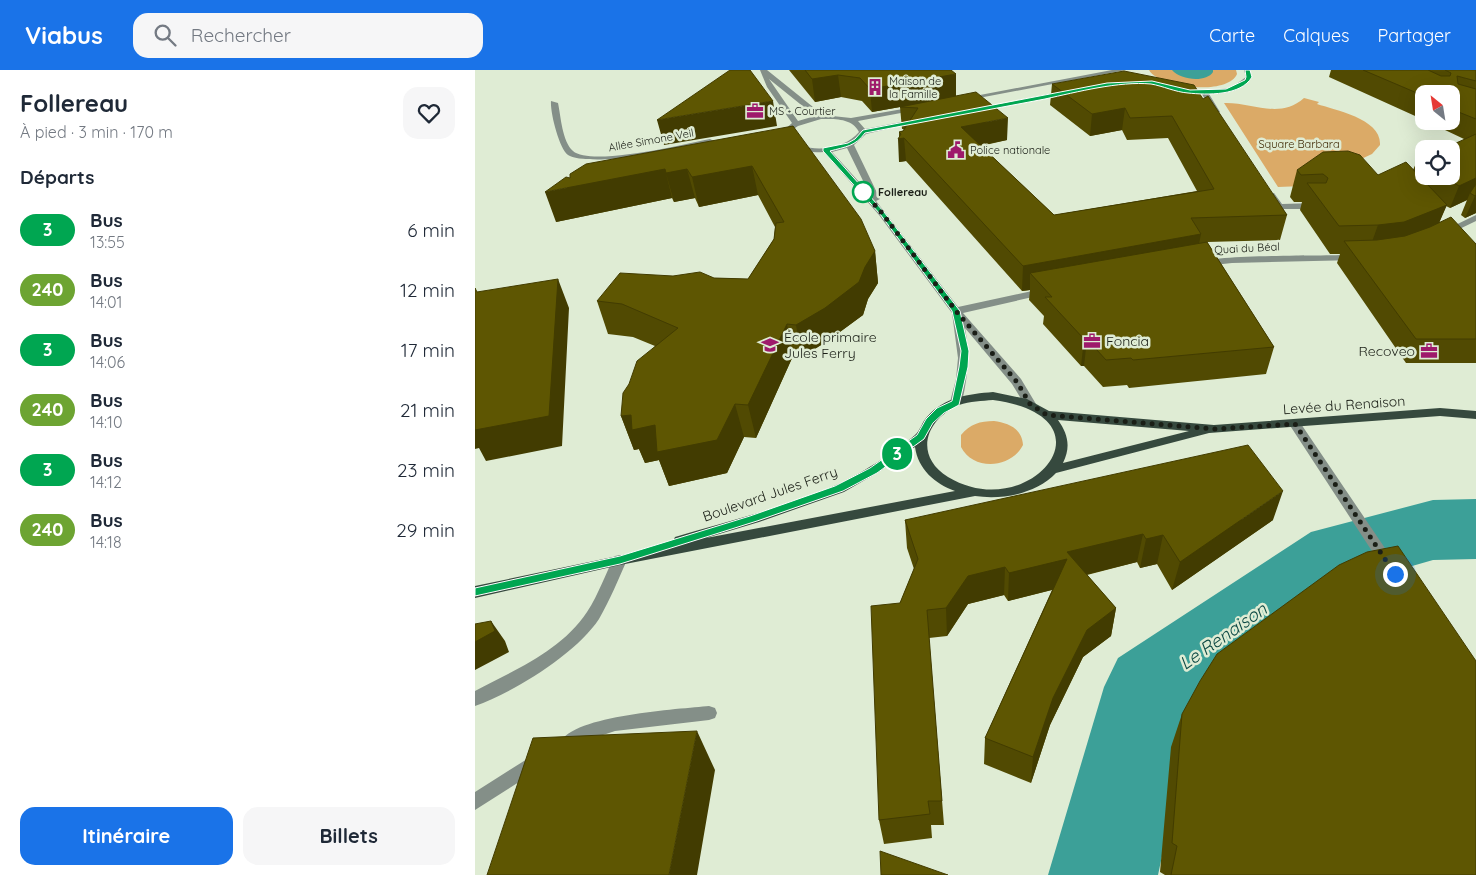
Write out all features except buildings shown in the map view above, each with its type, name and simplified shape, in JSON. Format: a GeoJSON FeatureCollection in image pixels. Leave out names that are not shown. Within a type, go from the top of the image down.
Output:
{"type":"FeatureCollection","features":[{"type":"Feature","properties":{"kind":"main road"},"geometry":{"type":"LineString","coordinates":[[993,396],[1013,398],[1030,404],[1047,415],[1056,425],[1061,436],[1063,448],[1052,470],[1041,479],[1019,489],[992,493],[974,492],[954,486],[938,476],[927,464],[921,450],[921,437],[929,421],[941,410],[956,402],[993,396]]}},
{"type":"Feature","properties":{"kind":"main road","name":"Levée du Renaison"},"geometry":{"type":"LineString","coordinates":[[1047,415],[1214,429],[1440,412],[1476,415]]}},
{"type":"Feature","properties":{"kind":"main road","name":"Levée du Renaison"},"geometry":{"type":"LineString","coordinates":[[1052,470],[1214,429]]}},
{"type":"Feature","properties":{"kind":"main road","name":"Boulevard Jules Ferry"},"geometry":{"type":"LineString","coordinates":[[620,560],[754,519],[839,489],[873,470],[921,437]]}},
{"type":"Feature","properties":{"kind":"main road","name":"Boulevard Jules Ferry"},"geometry":{"type":"LineString","coordinates":[[475,592],[620,560],[974,492]]}},
{"type":"Feature","properties":{"kind":"street"},"geometry":{"type":"LineString","coordinates":[[762,70],[821,117]]}},
{"type":"Feature","properties":{"kind":"street"},"geometry":{"type":"LineString","coordinates":[[762,70],[793,126]]}},
{"type":"Feature","properties":{"kind":"street"},"geometry":{"type":"LineString","coordinates":[[954,101],[1123,70]]}},
{"type":"Feature","properties":{"kind":"street"},"geometry":{"type":"LineString","coordinates":[[1190,92],[1226,90],[1242,85],[1249,77],[1247,70]]}},
{"type":"Feature","properties":{"kind":"street"},"geometry":{"type":"LineString","coordinates":[[1014,90],[1028,100]]}},
{"type":"Feature","properties":{"kind":"street"},"geometry":{"type":"LineString","coordinates":[[967,112],[1076,91]]}},
{"type":"Feature","properties":{"kind":"street"},"geometry":{"type":"LineString","coordinates":[[1204,92],[1219,117]]}},
{"type":"Feature","properties":{"kind":"street"},"geometry":{"type":"LineString","coordinates":[[983,95],[996,106]]}},
{"type":"Feature","properties":{"kind":"street","name":"Allée Simone Veil"},"geometry":{"type":"LineString","coordinates":[[554,103],[565,145],[572,154],[583,158],[610,159],[723,139]]}},
{"type":"Feature","properties":{"kind":"street"},"geometry":{"type":"LineString","coordinates":[[852,120],[925,106]]}},
{"type":"Feature","properties":{"kind":"street"},"geometry":{"type":"LineString","coordinates":[[779,130],[821,117],[852,120],[861,126],[863,132]]}},
{"type":"Feature","properties":{"kind":"street"},"geometry":{"type":"LineString","coordinates":[[786,152],[805,149],[826,150],[850,145],[857,141],[863,132],[928,119]]}},
{"type":"Feature","properties":{"kind":"street"},"geometry":{"type":"LineString","coordinates":[[793,126],[785,134],[787,140],[805,149]]}},
{"type":"Feature","properties":{"kind":"street"},"geometry":{"type":"LineString","coordinates":[[775,143],[787,140]]}},
{"type":"Feature","properties":{"kind":"street"},"geometry":{"type":"LineString","coordinates":[[850,145],[882,213]]}},
{"type":"Feature","properties":{"kind":"street"},"geometry":{"type":"LineString","coordinates":[[826,150],[882,213],[956,311],[1017,382],[1030,404]]}},
{"type":"Feature","properties":{"kind":"street"},"geometry":{"type":"LineString","coordinates":[[1268,190],[1279,207],[1315,206]]}},
{"type":"Feature","properties":{"kind":"street"},"geometry":{"type":"LineString","coordinates":[[1434,238],[1476,218]]}},
{"type":"Feature","properties":{"kind":"street","name":"Quai du Béal"},"geometry":{"type":"LineString","coordinates":[[1193,264],[1232,260],[1368,258]]}},
{"type":"Feature","properties":{"kind":"street"},"geometry":{"type":"LineString","coordinates":[[956,311],[1054,290]]}},
{"type":"Feature","properties":{"kind":"street"},"geometry":{"type":"LineString","coordinates":[[956,311],[965,351],[956,402]]}},
{"type":"Feature","properties":{"kind":"street"},"geometry":{"type":"LineString","coordinates":[[1295,424],[1394,573]]}},
{"type":"Feature","properties":{"kind":"street"},"geometry":{"type":"LineString","coordinates":[[475,699],[528,671],[567,644],[589,621],[620,560]]}},
{"type":"Feature","properties":{"kind":"street"},"geometry":{"type":"LineString","coordinates":[[475,802],[552,751],[587,733],[615,724],[709,712]]}},
{"type":"Feature","properties":{"kind":"green space"},"geometry":{"type":"Polygon","coordinates":[[[1149,70],[1236,70],[1237,74],[1231,81],[1221,85],[1193,87],[1166,81],[1155,76],[1149,70]]]}},
{"type":"Feature","properties":{"kind":"green space","name":"Square Barbara"},"geometry":{"type":"Polygon","coordinates":[[[1304,98],[1319,102],[1317,104],[1366,122],[1374,128],[1379,136],[1380,145],[1372,154],[1303,186],[1278,187],[1224,103],[1275,109],[1285,108],[1304,98]]]}},
{"type":"Feature","properties":{"kind":"green space"},"geometry":{"type":"Polygon","coordinates":[[[994,421],[1004,423],[1017,430],[1023,445],[1010,459],[1001,463],[983,463],[974,460],[961,447],[961,435],[968,428],[976,424],[994,421]]]}},
{"type":"Feature","properties":{"kind":"water"},"geometry":{"type":"Polygon","coordinates":[[[1172,70],[1213,70],[1213,72],[1205,78],[1193,79],[1181,76],[1172,70]]]}},
{"type":"Feature","properties":{"kind":"waterway","name":"Le Renaison"},"geometry":{"type":"LineString","coordinates":[[1103,875],[1151,687],[1340,555],[1433,530],[1476,529]]}},
{"type":"Feature","properties":{"kind":"bus line","name":"3"},"geometry":{"type":"LineString","coordinates":[[475,592],[620,560],[754,519],[839,489],[873,470],[921,437],[929,421],[941,410],[956,402],[961,384],[965,351],[956,311],[882,213],[826,150],[850,145],[857,141],[863,132],[1107,85],[1152,83],[1175,90],[1216,92],[1242,85],[1249,77],[1247,70]]}},
{"type":"Feature","properties":{"kind":"place","name":"Maison de la Famille"},"geometry":{"type":"Point","coordinates":[875,87]}},
{"type":"Feature","properties":{"kind":"place","name":"MS - Courtier"},"geometry":{"type":"Point","coordinates":[755,111]}},
{"type":"Feature","properties":{"kind":"place","name":"Police nationale"},"geometry":{"type":"Point","coordinates":[956,150]}},
{"type":"Feature","properties":{"kind":"place","name":"Follereau"},"geometry":{"type":"Point","coordinates":[863,192]}},
{"type":"Feature","properties":{"kind":"place","name":"Foncia"},"geometry":{"type":"Point","coordinates":[1092,341]}},
{"type":"Feature","properties":{"kind":"place","name":"École primaire Jules Ferry"},"geometry":{"type":"Point","coordinates":[770,345]}},
{"type":"Feature","properties":{"kind":"place","name":"Recoveo"},"geometry":{"type":"Point","coordinates":[1429,351]}},
{"type":"Feature","properties":{"kind":"route"},"geometry":{"type":"LineString","coordinates":[[863,192],[882,213],[956,311],[1003,364],[1017,382],[1030,404],[1047,415],[1214,429],[1295,424],[1395,574]]}}]}
